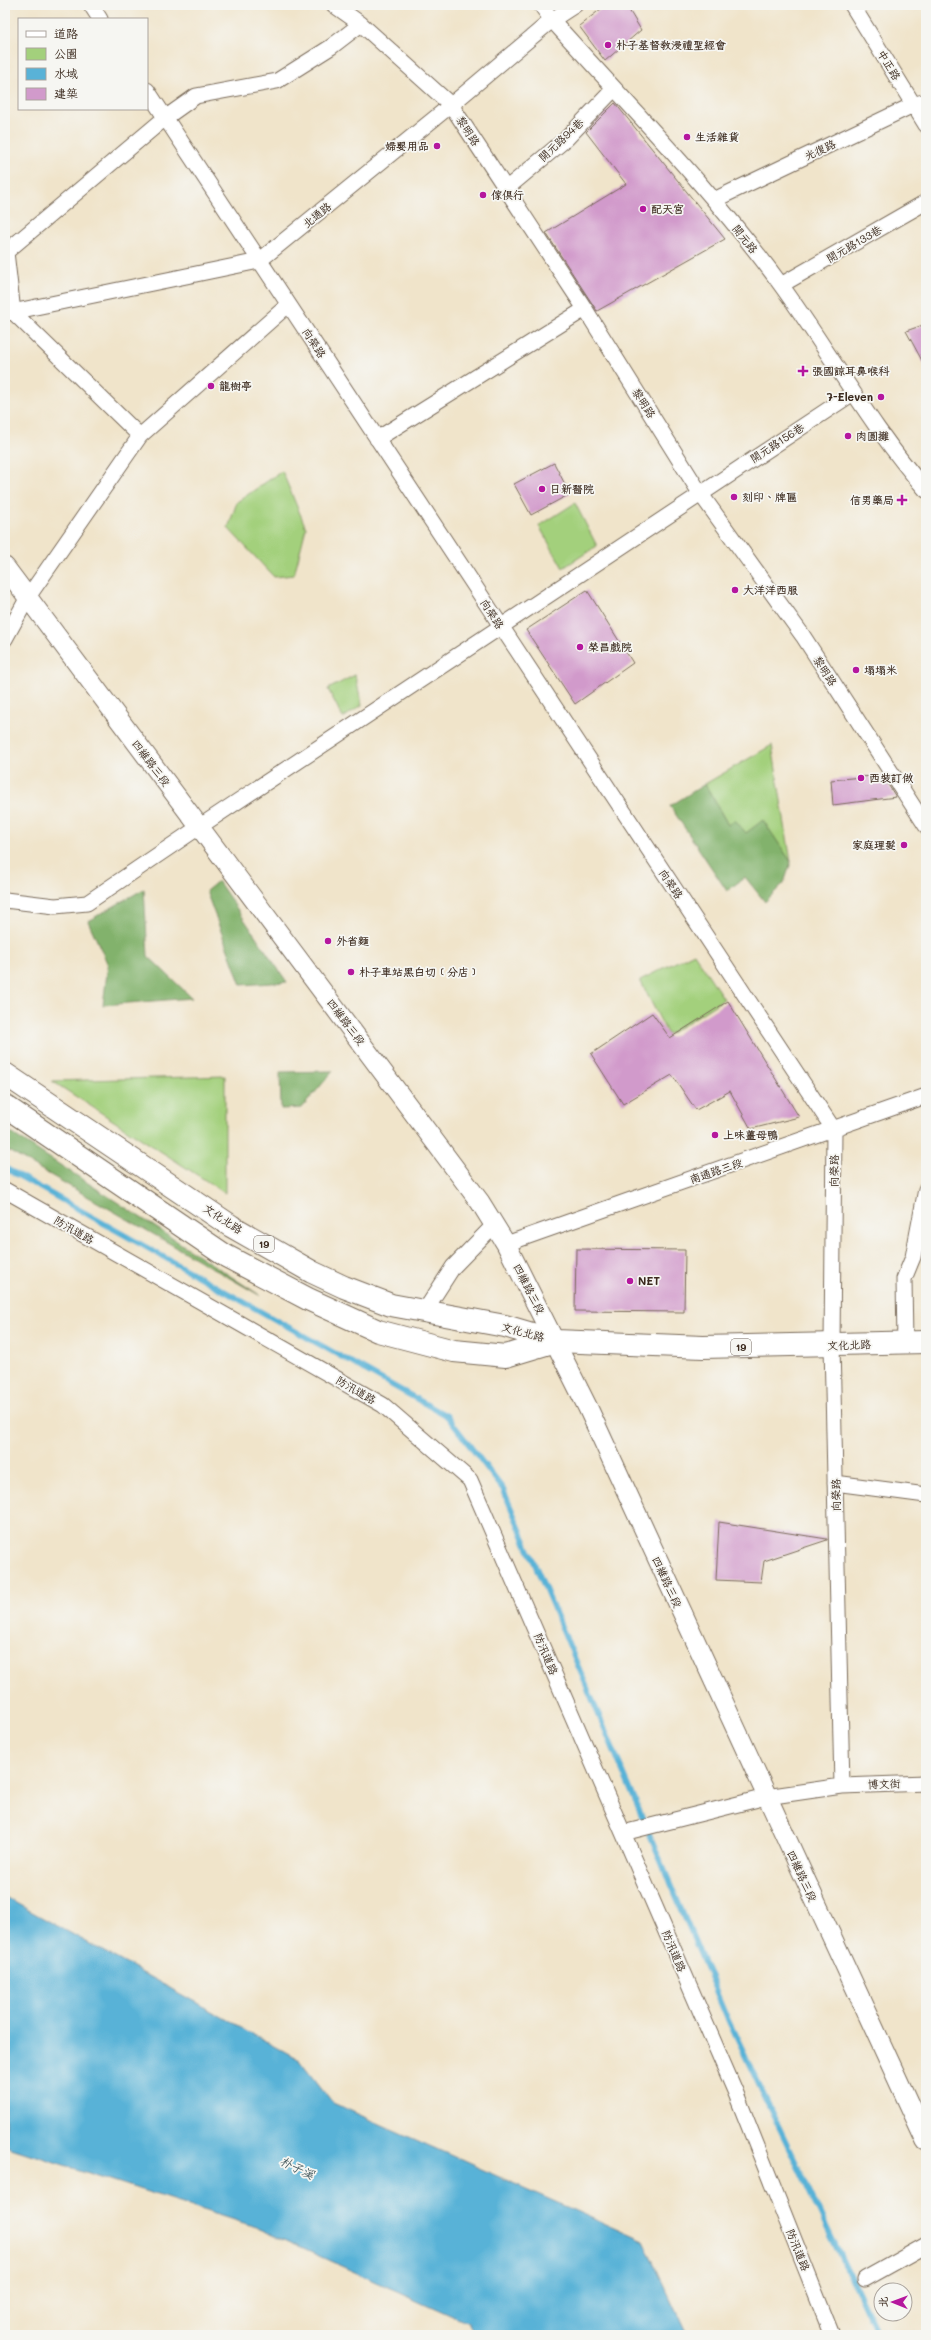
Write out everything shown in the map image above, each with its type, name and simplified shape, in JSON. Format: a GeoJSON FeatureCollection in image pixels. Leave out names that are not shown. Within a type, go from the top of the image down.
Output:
{"type":"FeatureCollection","features":[{"type":"Feature","properties":{"kind":"main road","name":"文化北路"},"geometry":{"type":"LineString","coordinates":[[5,1074],[231,1226],[305,1268],[344,1287],[391,1305],[505,1326],[556,1341],[703,1347],[926,1342]]}},
{"type":"Feature","properties":{"kind":"main road","name":"文化北路"},"geometry":{"type":"LineString","coordinates":[[5,1106],[226,1256],[308,1299],[378,1331],[454,1351],[506,1356],[556,1341]]}},
{"type":"Feature","properties":{"kind":"street"},"geometry":{"type":"LineString","coordinates":[[91,5],[99,18]]}},
{"type":"Feature","properties":{"kind":"street","name":"黎明路"},"geometry":{"type":"LineString","coordinates":[[334,5],[361,24],[451,105],[585,309],[700,493],[803,636],[926,826]]}},
{"type":"Feature","properties":{"kind":"street","name":"開元路"},"geometry":{"type":"LineString","coordinates":[[541,5],[552,20],[714,200],[782,285],[853,393],[925,488]]}},
{"type":"Feature","properties":{"kind":"street","name":"北通路"},"geometry":{"type":"LineString","coordinates":[[9,313],[260,261],[451,105],[552,20],[576,5]]}},
{"type":"Feature","properties":{"kind":"street","name":"中正路"},"geometry":{"type":"LineString","coordinates":[[852,5],[920,103],[926,125]]}},
{"type":"Feature","properties":{"kind":"street"},"geometry":{"type":"LineString","coordinates":[[140,436],[9,313],[6,252],[165,118],[196,96],[276,81],[331,47],[361,24]]}},
{"type":"Feature","properties":{"kind":"street","name":"開元路94巷"},"geometry":{"type":"LineString","coordinates":[[506,189],[566,139],[614,89]]}},
{"type":"Feature","properties":{"kind":"street","name":"向榮路"},"geometry":{"type":"LineString","coordinates":[[148,92],[834,1130],[832,1345],[842,1786]]}},
{"type":"Feature","properties":{"kind":"street","name":"光復路"},"geometry":{"type":"LineString","coordinates":[[714,200],[920,103]]}},
{"type":"Feature","properties":{"kind":"street","name":"開元路133巷"},"geometry":{"type":"LineString","coordinates":[[782,285],[926,202]]}},
{"type":"Feature","properties":{"kind":"street"},"geometry":{"type":"LineString","coordinates":[[5,639],[28,597],[140,436],[288,305]]}},
{"type":"Feature","properties":{"kind":"street"},"geometry":{"type":"LineString","coordinates":[[377,439],[585,309]]}},
{"type":"Feature","properties":{"kind":"street","name":"開元路156巷"},"geometry":{"type":"LineString","coordinates":[[5,900],[55,906],[87,904],[199,827],[700,493],[853,393]]}},
{"type":"Feature","properties":{"kind":"street","name":"四維路三段"},"geometry":{"type":"LineString","coordinates":[[5,567],[480,1202],[506,1244],[556,1341],[926,2141]]}},
{"type":"Feature","properties":{"kind":"street","name":"南通路三段"},"geometry":{"type":"LineString","coordinates":[[506,1244],[834,1130],[926,1096]]}},
{"type":"Feature","properties":{"kind":"street"},"geometry":{"type":"LineString","coordinates":[[905,1343],[904,1280],[913,1257],[926,1189]]}},
{"type":"Feature","properties":{"kind":"street","name":"防汛道路"},"geometry":{"type":"LineString","coordinates":[[5,1190],[383,1405],[470,1480],[735,2091],[832,2335]]}},
{"type":"Feature","properties":{"kind":"street"},"geometry":{"type":"LineString","coordinates":[[424,1312],[453,1268],[494,1225]]}},
{"type":"Feature","properties":{"kind":"street"},"geometry":{"type":"LineString","coordinates":[[835,1483],[926,1495]]}},
{"type":"Feature","properties":{"kind":"street","name":"博文街"},"geometry":{"type":"LineString","coordinates":[[623,1833],[766,1797],[842,1786],[926,1783]]}},
{"type":"Feature","properties":{"kind":"street"},"geometry":{"type":"LineString","coordinates":[[865,2279],[926,2245]]}},
{"type":"Feature","properties":{"kind":"green space"},"geometry":{"type":"Polygon","coordinates":[[[282,471],[306,528],[294,575],[274,577],[228,528],[237,502],[282,471]]]}},
{"type":"Feature","properties":{"kind":"green space"},"geometry":{"type":"Polygon","coordinates":[[[575,503],[597,546],[563,568],[539,526],[575,503]]]}},
{"type":"Feature","properties":{"kind":"green space"},"geometry":{"type":"Polygon","coordinates":[[[355,675],[362,705],[343,718],[328,689],[355,675]]]}},
{"type":"Feature","properties":{"kind":"green space"},"geometry":{"type":"Polygon","coordinates":[[[772,745],[791,862],[763,821],[746,833],[728,825],[705,784],[772,745]]]}},
{"type":"Feature","properties":{"kind":"green space"},"geometry":{"type":"Polygon","coordinates":[[[705,784],[728,825],[735,820],[746,833],[763,820],[791,862],[784,883],[765,902],[745,877],[727,891],[670,806],[705,784]]]}},
{"type":"Feature","properties":{"kind":"green space"},"geometry":{"type":"Polygon","coordinates":[[[218,881],[287,982],[241,985],[206,891],[218,881]]]}},
{"type":"Feature","properties":{"kind":"green space"},"geometry":{"type":"Polygon","coordinates":[[[144,889],[148,956],[192,998],[103,1005],[108,965],[88,921],[144,889]]]}},
{"type":"Feature","properties":{"kind":"green space"},"geometry":{"type":"Polygon","coordinates":[[[694,953],[724,999],[668,1035],[640,980],[694,953]]]}},
{"type":"Feature","properties":{"kind":"green space"},"geometry":{"type":"Polygon","coordinates":[[[333,1071],[302,1108],[281,1109],[280,1072],[333,1071]]]}},
{"type":"Feature","properties":{"kind":"green space"},"geometry":{"type":"Polygon","coordinates":[[[225,1076],[225,1193],[52,1081],[225,1076]]]}},
{"type":"Feature","properties":{"kind":"green space"},"geometry":{"type":"Polygon","coordinates":[[[5,1129],[261,1296],[5,1149],[5,1129]]]}},
{"type":"Feature","properties":{"kind":"water","name":"朴子溪"},"geometry":{"type":"Polygon","coordinates":[[[5,1897],[300,2060],[333,2103],[643,2241],[687,2335],[475,2335],[468,2323],[250,2225],[5,2146],[5,1897]]]}},
{"type":"Feature","properties":{"kind":"building","name":"朴子基督教浸禮聖經會"},"geometry":{"type":"Polygon","coordinates":[[[606,5],[626,5],[641,30],[605,61],[579,26],[606,5]]]}},
{"type":"Feature","properties":{"kind":"building","name":"配天宮"},"geometry":{"type":"Polygon","coordinates":[[[615,103],[725,239],[597,311],[546,233],[626,184],[586,132],[615,103]]]}},
{"type":"Feature","properties":{"kind":"building"},"geometry":{"type":"Polygon","coordinates":[[[926,324],[926,368],[906,331],[926,324]]]}},
{"type":"Feature","properties":{"kind":"building","name":"日新醫院"},"geometry":{"type":"Polygon","coordinates":[[[554,463],[570,494],[531,515],[514,484],[554,463]]]}},
{"type":"Feature","properties":{"kind":"building","name":"榮昌戲院"},"geometry":{"type":"Polygon","coordinates":[[[587,590],[633,663],[575,704],[526,630],[587,590]]]}},
{"type":"Feature","properties":{"kind":"building"},"geometry":{"type":"Polygon","coordinates":[[[882,775],[896,797],[833,805],[831,780],[882,775]]]}},
{"type":"Feature","properties":{"kind":"building"},"geometry":{"type":"Polygon","coordinates":[[[728,1001],[799,1117],[751,1129],[730,1091],[696,1110],[672,1075],[623,1104],[591,1054],[652,1013],[670,1038],[728,1001]]]}},
{"type":"Feature","properties":{"kind":"building","name":"NET"},"geometry":{"type":"Polygon","coordinates":[[[576,1249],[685,1250],[684,1312],[575,1311],[576,1249]]]}},
{"type":"Feature","properties":{"kind":"building"},"geometry":{"type":"Polygon","coordinates":[[[719,1522],[827,1540],[764,1561],[761,1582],[716,1580],[719,1522]]]}},
{"type":"Feature","properties":{"kind":"waterway"},"geometry":{"type":"LineString","coordinates":[[5,1168],[447,1416],[503,1489],[729,2022],[878,2335]]}},
{"type":"Feature","properties":{"kind":"place","name":"朴子基督教浸禮聖經會"},"geometry":{"type":"Point","coordinates":[608,45]}},
{"type":"Feature","properties":{"kind":"place","name":"生活雜貨"},"geometry":{"type":"Point","coordinates":[687,137]}},
{"type":"Feature","properties":{"kind":"place","name":"婦嬰用品"},"geometry":{"type":"Point","coordinates":[437,146]}},
{"type":"Feature","properties":{"kind":"place","name":"傢俱行"},"geometry":{"type":"Point","coordinates":[483,195]}},
{"type":"Feature","properties":{"kind":"place","name":"配天宮"},"geometry":{"type":"Point","coordinates":[643,209]}},
{"type":"Feature","properties":{"kind":"place","name":"張國諒耳鼻喉科"},"geometry":{"type":"Point","coordinates":[803,371]}},
{"type":"Feature","properties":{"kind":"place","name":"龍樹亭"},"geometry":{"type":"Point","coordinates":[211,386]}},
{"type":"Feature","properties":{"kind":"place","name":"7-Eleven"},"geometry":{"type":"Point","coordinates":[881,397]}},
{"type":"Feature","properties":{"kind":"place","name":"肉圓攤"},"geometry":{"type":"Point","coordinates":[848,436]}},
{"type":"Feature","properties":{"kind":"place","name":"日新醫院"},"geometry":{"type":"Point","coordinates":[542,489]}},
{"type":"Feature","properties":{"kind":"place","name":"刻印、牌匾"},"geometry":{"type":"Point","coordinates":[734,497]}},
{"type":"Feature","properties":{"kind":"place","name":"信男藥局"},"geometry":{"type":"Point","coordinates":[902,500]}},
{"type":"Feature","properties":{"kind":"place","name":"大洋洋西服"},"geometry":{"type":"Point","coordinates":[735,590]}},
{"type":"Feature","properties":{"kind":"place","name":"榮昌戲院"},"geometry":{"type":"Point","coordinates":[580,647]}},
{"type":"Feature","properties":{"kind":"place","name":"塌塌米"},"geometry":{"type":"Point","coordinates":[856,670]}},
{"type":"Feature","properties":{"kind":"place","name":"西裝訂做"},"geometry":{"type":"Point","coordinates":[861,778]}},
{"type":"Feature","properties":{"kind":"place","name":"家庭理髮"},"geometry":{"type":"Point","coordinates":[904,845]}},
{"type":"Feature","properties":{"kind":"place","name":"外省麵"},"geometry":{"type":"Point","coordinates":[328,941]}},
{"type":"Feature","properties":{"kind":"place","name":"朴子車站黑白切﹝分店﹞"},"geometry":{"type":"Point","coordinates":[351,972]}},
{"type":"Feature","properties":{"kind":"place","name":"上味薑母鴨"},"geometry":{"type":"Point","coordinates":[715,1135]}},
{"type":"Feature","properties":{"kind":"place","name":"NET"},"geometry":{"type":"Point","coordinates":[630,1281]}}]}
